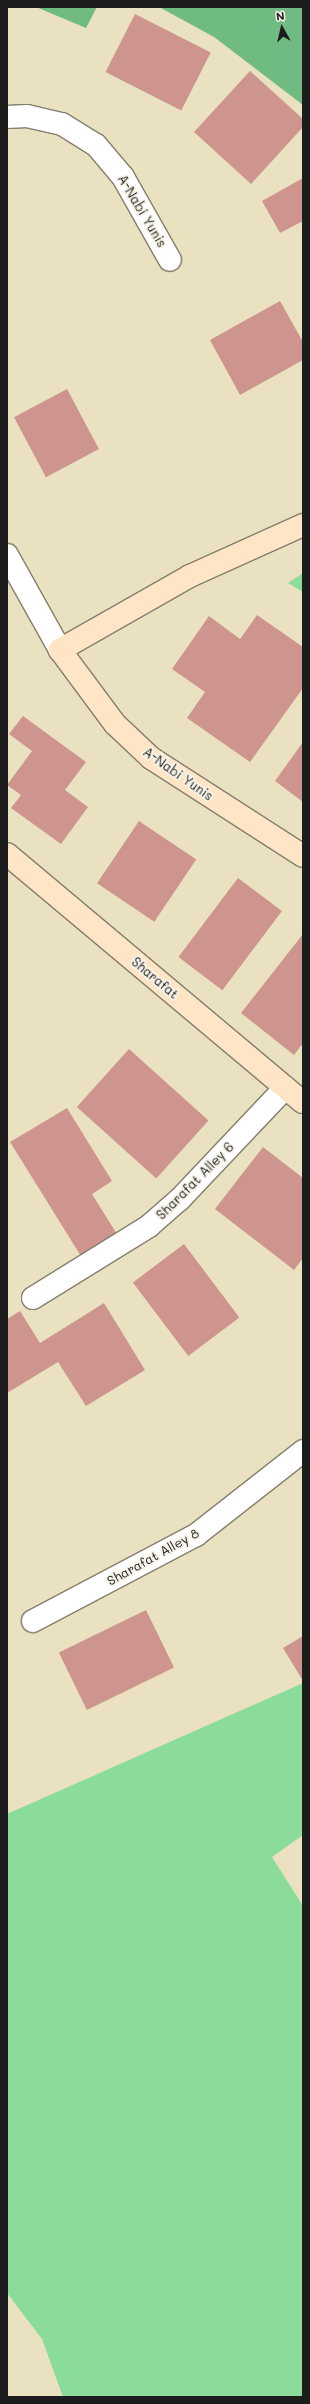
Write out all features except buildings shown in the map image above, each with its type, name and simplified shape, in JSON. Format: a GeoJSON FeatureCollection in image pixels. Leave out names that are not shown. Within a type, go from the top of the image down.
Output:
{"type":"FeatureCollection","features":[{"type":"Feature","properties":{"kind":"street","name":"A-Nabi Yunis"},"geometry":{"type":"LineString","coordinates":[[7,117],[27,116],[62,124],[96,145],[123,177],[170,260]]}},
{"type":"Feature","properties":{"kind":"street"},"geometry":{"type":"LineString","coordinates":[[60,650],[190,576],[303,525]]}},
{"type":"Feature","properties":{"kind":"street","name":"A-Nabi Yunis"},"geometry":{"type":"LineString","coordinates":[[7,556],[60,650],[114,724],[151,758],[303,856]]}},
{"type":"Feature","properties":{"kind":"street","name":"Sharafat"},"geometry":{"type":"LineString","coordinates":[[7,854],[303,1102]]}},
{"type":"Feature","properties":{"kind":"street","name":"Sharafat Alley 6"},"geometry":{"type":"LineString","coordinates":[[33,1298],[149,1226],[180,1199],[285,1088]]}},
{"type":"Feature","properties":{"kind":"street","name":"Sharafat Alley 8"},"geometry":{"type":"LineString","coordinates":[[33,1621],[196,1535],[303,1451]]}},
{"type":"Feature","properties":{"kind":"green space"},"geometry":{"type":"Polygon","coordinates":[[[36,7],[97,7],[86,28],[36,7]]]}},
{"type":"Feature","properties":{"kind":"green space"},"geometry":{"type":"Polygon","coordinates":[[[159,7],[303,7],[303,105],[214,37],[159,7]]]}},
{"type":"Feature","properties":{"kind":"green space"},"geometry":{"type":"Polygon","coordinates":[[[303,573],[303,592],[288,583],[303,573]]]}},
{"type":"Feature","properties":{"kind":"green space"},"geometry":{"type":"Polygon","coordinates":[[[303,1683],[303,1835],[272,1857],[303,1906],[303,2397],[63,2397],[42,2339],[7,2293],[7,1814],[303,1683]]]}}]}
